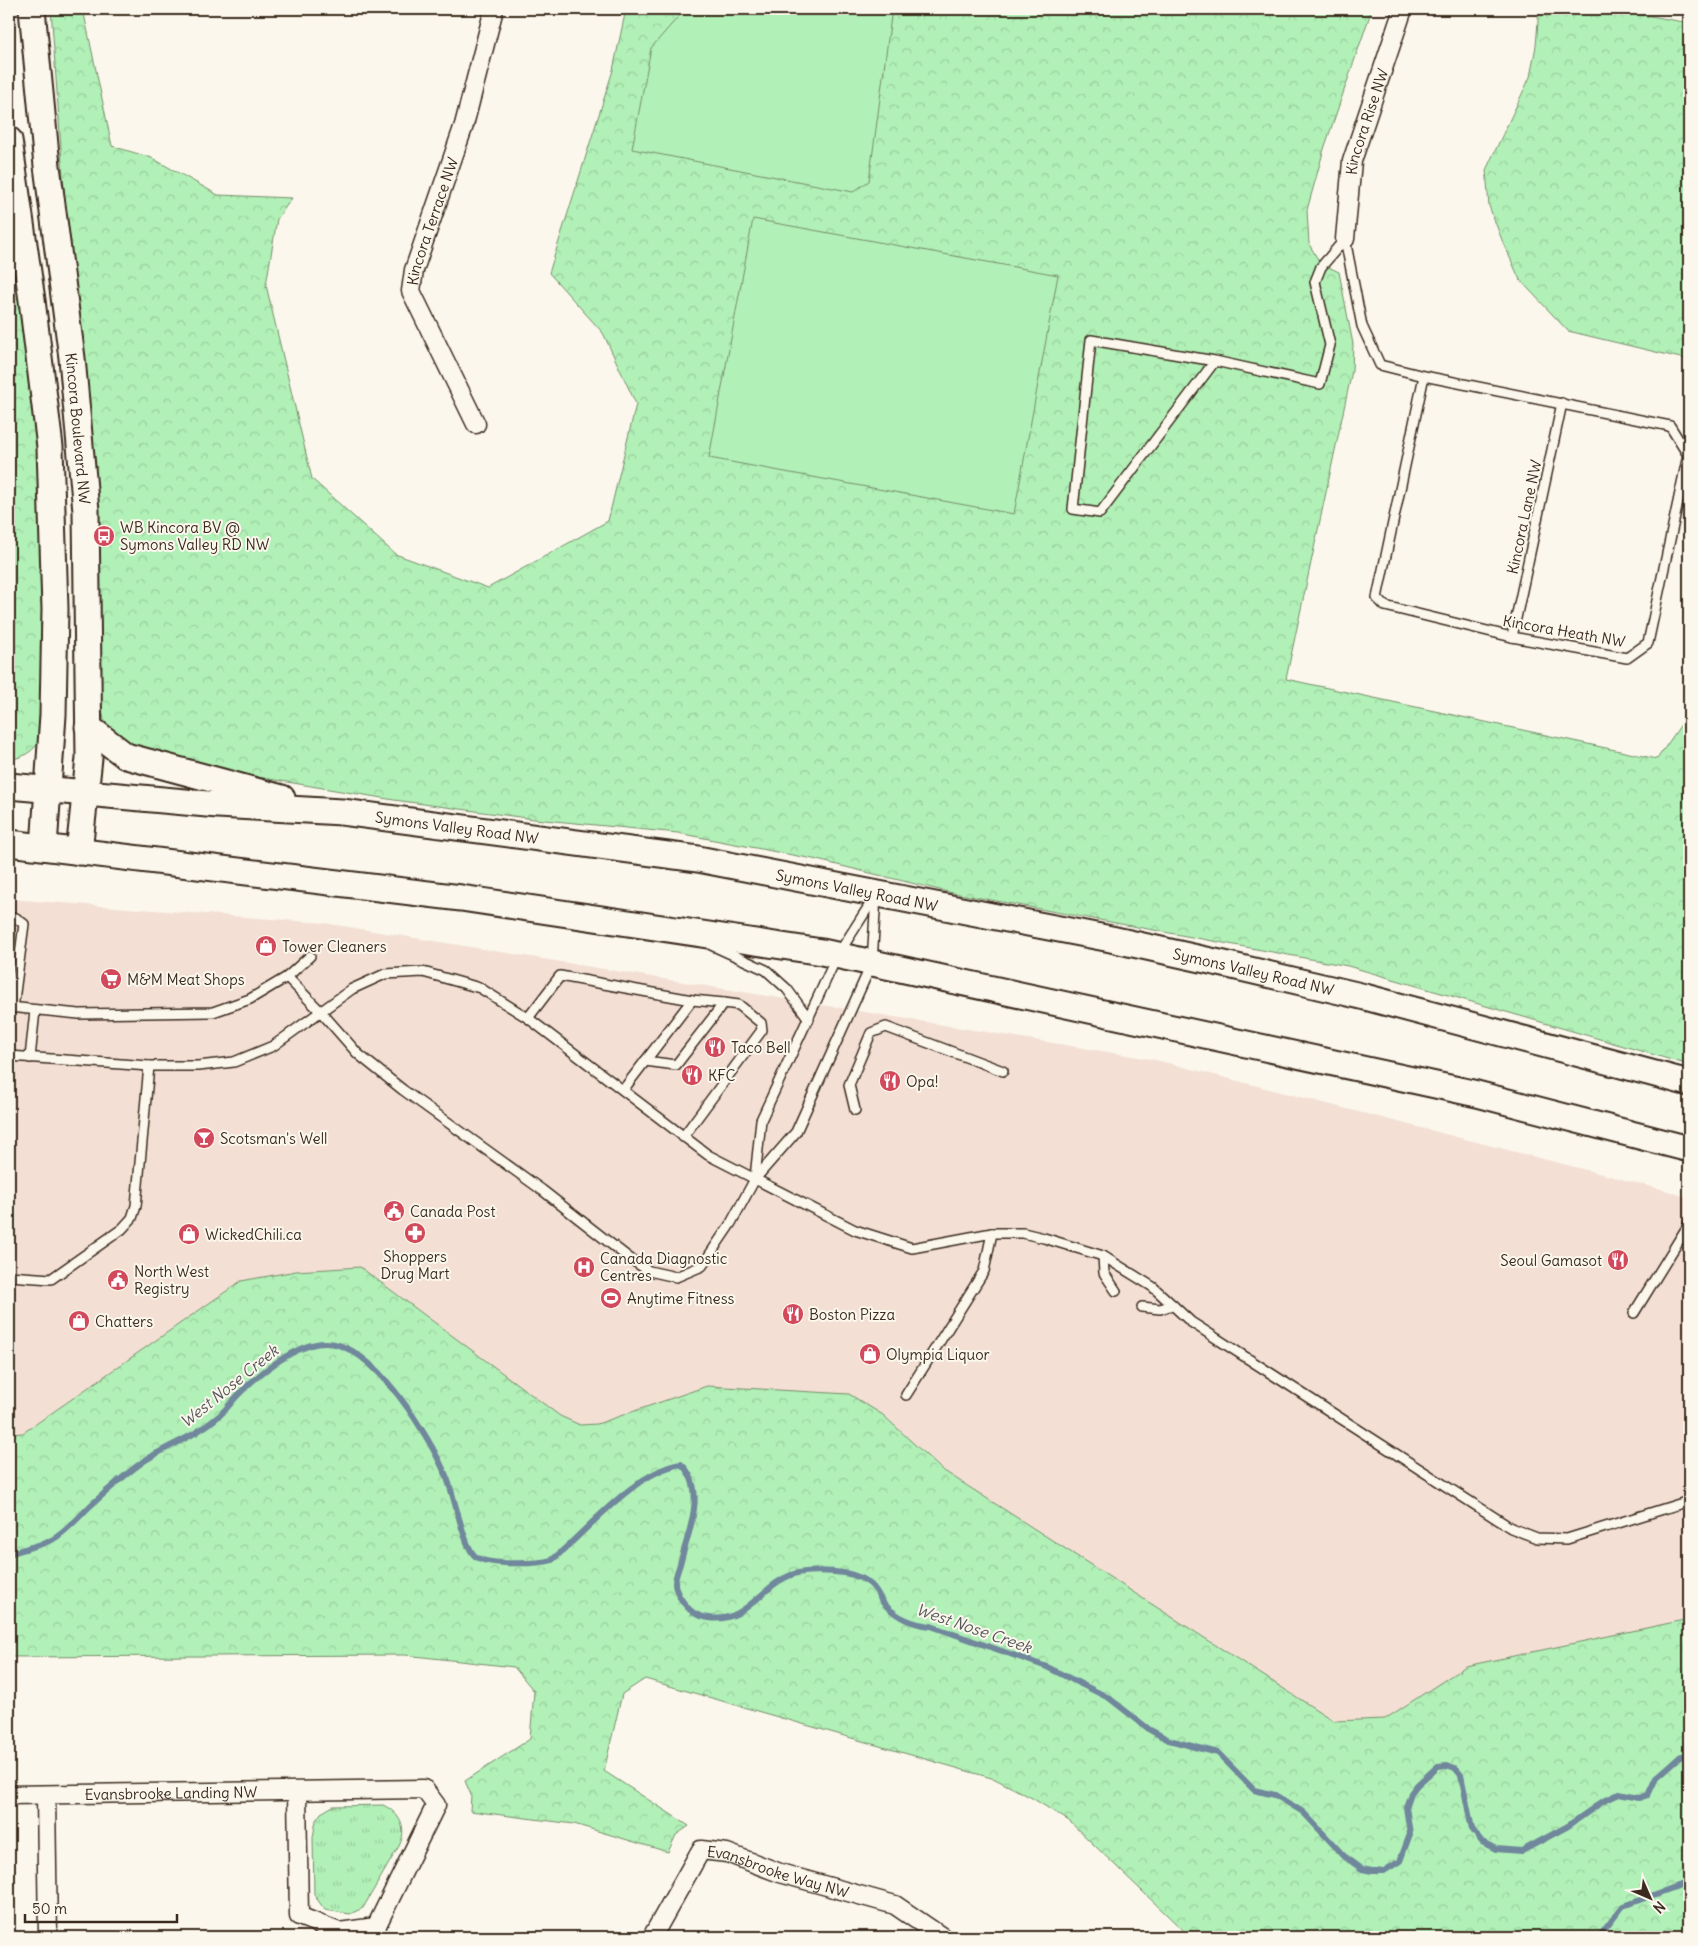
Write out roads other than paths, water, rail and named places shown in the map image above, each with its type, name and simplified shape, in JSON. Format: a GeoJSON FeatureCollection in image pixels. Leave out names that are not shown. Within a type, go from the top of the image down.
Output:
{"type":"FeatureCollection","features":[{"type":"Feature","properties":{"kind":"main road","name":"Kincora Boulevard NW"},"geometry":{"type":"LineString","coordinates":[[32,9],[46,166],[72,358],[85,491],[88,727],[86,794],[79,852]]}},
{"type":"Feature","properties":{"kind":"main road","name":"Kincora Boulevard NW"},"geometry":{"type":"LineString","coordinates":[[9,140],[32,300],[50,447],[55,609],[49,791],[44,847]]}},
{"type":"Feature","properties":{"kind":"main road"},"geometry":{"type":"LineString","coordinates":[[88,727],[126,756],[342,812]]}},
{"type":"Feature","properties":{"kind":"main road","name":"Symons Valley Road NW"},"geometry":{"type":"LineString","coordinates":[[9,786],[218,805],[342,812],[698,859],[1111,939],[1233,966],[1375,1000],[1689,1083]]}},
{"type":"Feature","properties":{"kind":"main road"},"geometry":{"type":"LineString","coordinates":[[9,843],[461,898],[837,956],[1468,1092],[1634,1134],[1689,1150]]}},
{"type":"Feature","properties":{"kind":"main road"},"geometry":{"type":"LineString","coordinates":[[1634,1134],[1689,1162]]}},
{"type":"Feature","properties":{"kind":"street","name":"Kincora Terrace NW"},"geometry":{"type":"LineString","coordinates":[[476,424],[411,291],[414,270],[464,126],[494,9]]}},
{"type":"Feature","properties":{"kind":"street","name":"Kincora Rise NW"},"geometry":{"type":"LineString","coordinates":[[1346,239],[1352,161],[1403,9]]}},
{"type":"Feature","properties":{"kind":"street","name":"Evansbrooke Landing NW"},"geometry":{"type":"LineString","coordinates":[[9,1795],[46,1796],[424,1789],[436,1805],[376,1927],[339,1932],[299,1916],[297,1792]]}},
{"type":"Feature","properties":{"kind":"street"},"geometry":{"type":"LineString","coordinates":[[46,1796],[48,1937]]}},
{"type":"Feature","properties":{"kind":"street","name":"Evansbrooke Way NW"},"geometry":{"type":"LineString","coordinates":[[652,1937],[701,1850],[727,1853],[780,1873],[895,1905],[941,1937]]}},
{"type":"Feature","properties":{"kind":"lane"},"geometry":{"type":"LineString","coordinates":[[1215,361],[1100,513],[1073,510],[1091,340],[1215,361],[1320,384],[1330,345],[1316,282],[1320,267],[1346,239]]}},
{"type":"Feature","properties":{"kind":"lane","name":"Kincora Heath NW"},"geometry":{"type":"LineString","coordinates":[[1346,239],[1362,326],[1380,365],[1424,376],[1670,426],[1688,455],[1648,643],[1627,658],[1512,637],[1384,606],[1377,598],[1424,376]]}},
{"type":"Feature","properties":{"kind":"lane","name":"Kincora Lane NW"},"geometry":{"type":"LineString","coordinates":[[1512,637],[1562,403]]}},
{"type":"Feature","properties":{"kind":"lane"},"geometry":{"type":"LineString","coordinates":[[755,1179],[761,1120],[809,1020],[837,956],[876,895]]}},
{"type":"Feature","properties":{"kind":"lane"},"geometry":{"type":"LineString","coordinates":[[287,977],[365,1060],[649,1271],[676,1277],[702,1266],[731,1223],[755,1179],[796,1132],[872,963],[876,895]]}},
{"type":"Feature","properties":{"kind":"lane"},"geometry":{"type":"LineString","coordinates":[[9,917],[16,918],[24,924],[11,1008],[79,1014],[213,1012],[250,999],[287,977],[310,956]]}},
{"type":"Feature","properties":{"kind":"lane"},"geometry":{"type":"LineString","coordinates":[[679,931],[766,970],[787,989],[809,1020]]}},
{"type":"Feature","properties":{"kind":"lane"},"geometry":{"type":"LineString","coordinates":[[9,1056],[149,1066],[198,1066],[234,1062],[273,1046],[322,1013],[352,989],[385,974],[423,972],[480,988],[528,1018],[708,1155],[855,1230],[912,1248],[992,1233],[1022,1233],[1103,1256],[1153,1287],[1191,1322],[1511,1528],[1537,1538],[1567,1539],[1689,1501]]}},
{"type":"Feature","properties":{"kind":"lane"},"geometry":{"type":"LineString","coordinates":[[528,1018],[560,976],[692,1000],[739,1005],[761,1023],[762,1030],[683,1137]]}},
{"type":"Feature","properties":{"kind":"lane"},"geometry":{"type":"LineString","coordinates":[[623,1090],[692,1000]]}},
{"type":"Feature","properties":{"kind":"lane"},"geometry":{"type":"LineString","coordinates":[[645,1061],[676,1065],[724,1003]]}},
{"type":"Feature","properties":{"kind":"lane"},"geometry":{"type":"LineString","coordinates":[[30,1058],[35,1010]]}},
{"type":"Feature","properties":{"kind":"lane"},"geometry":{"type":"LineString","coordinates":[[855,1110],[849,1085],[871,1033],[886,1027],[1003,1071]]}},
{"type":"Feature","properties":{"kind":"lane"},"geometry":{"type":"LineString","coordinates":[[9,1276],[51,1279],[122,1229],[132,1218],[136,1206],[149,1066]]}},
{"type":"Feature","properties":{"kind":"lane"},"geometry":{"type":"LineString","coordinates":[[1634,1313],[1689,1224]]}},
{"type":"Feature","properties":{"kind":"lane"},"geometry":{"type":"LineString","coordinates":[[906,1395],[984,1271],[992,1233]]}},
{"type":"Feature","properties":{"kind":"lane"},"geometry":{"type":"LineString","coordinates":[[1103,1256],[1104,1273],[1116,1291]]}},
{"type":"Feature","properties":{"kind":"lane"},"geometry":{"type":"LineString","coordinates":[[1142,1307],[1160,1309],[1173,1305]]}},
{"type":"Feature","properties":{"kind":"waterway","name":"West Nose Creek"},"geometry":{"type":"LineString","coordinates":[[9,1554],[57,1537],[137,1466],[153,1455],[192,1435],[219,1416],[247,1386],[267,1369],[302,1348],[325,1343],[344,1347],[362,1358],[381,1375],[414,1418],[428,1440],[447,1478],[459,1520],[467,1542],[475,1556],[500,1563],[552,1560],[629,1490],[663,1469],[681,1464],[689,1474],[695,1498],[691,1526],[675,1583],[676,1590],[682,1601],[696,1614],[709,1618],[722,1618],[733,1615],[753,1603],[780,1580],[796,1573],[824,1571],[856,1576],[871,1585],[884,1604],[906,1620],[931,1626],[1047,1667],[1109,1698],[1150,1730],[1169,1740],[1218,1753],[1254,1790],[1275,1795],[1303,1812],[1344,1856],[1362,1869],[1384,1871],[1400,1861],[1410,1834],[1406,1807],[1411,1793],[1438,1766],[1447,1765],[1455,1768],[1461,1775],[1472,1829],[1482,1842],[1496,1849],[1522,1851],[1568,1826],[1602,1802],[1619,1794],[1639,1798],[1648,1795],[1656,1778],[1681,1756],[1689,1755]]}},
{"type":"Feature","properties":{"kind":"waterway","name":"West Nose Creek"},"geometry":{"type":"LineString","coordinates":[[1599,1937],[1623,1906],[1689,1882]]}},
{"type":"Feature","properties":{"kind":"place","name":"WB Kincora BV @ Symons Valley RD NW"},"geometry":{"type":"Point","coordinates":[104,536]}},
{"type":"Feature","properties":{"kind":"place","name":"Tower Cleaners"},"geometry":{"type":"Point","coordinates":[266,946]}},
{"type":"Feature","properties":{"kind":"place","name":"M&M Meat Shops"},"geometry":{"type":"Point","coordinates":[111,979]}},
{"type":"Feature","properties":{"kind":"place","name":"Taco Bell"},"geometry":{"type":"Point","coordinates":[715,1047]}},
{"type":"Feature","properties":{"kind":"place","name":"KFC"},"geometry":{"type":"Point","coordinates":[692,1075]}},
{"type":"Feature","properties":{"kind":"place","name":"Opa!"},"geometry":{"type":"Point","coordinates":[890,1081]}},
{"type":"Feature","properties":{"kind":"place","name":"Scotsman's Well"},"geometry":{"type":"Point","coordinates":[204,1138]}},
{"type":"Feature","properties":{"kind":"place","name":"Canada Post"},"geometry":{"type":"Point","coordinates":[394,1211]}},
{"type":"Feature","properties":{"kind":"place","name":"Shoppers Drug Mart"},"geometry":{"type":"Point","coordinates":[415,1233]}},
{"type":"Feature","properties":{"kind":"place","name":"WickedChili.ca"},"geometry":{"type":"Point","coordinates":[189,1234]}},
{"type":"Feature","properties":{"kind":"place","name":"Seoul Gamasot"},"geometry":{"type":"Point","coordinates":[1618,1260]}},
{"type":"Feature","properties":{"kind":"place","name":"Canada Diagnostic Centres"},"geometry":{"type":"Point","coordinates":[584,1267]}},
{"type":"Feature","properties":{"kind":"place","name":"North West Registry"},"geometry":{"type":"Point","coordinates":[118,1280]}},
{"type":"Feature","properties":{"kind":"place","name":"Anytime Fitness"},"geometry":{"type":"Point","coordinates":[611,1298]}},
{"type":"Feature","properties":{"kind":"place","name":"Boston Pizza"},"geometry":{"type":"Point","coordinates":[793,1314]}},
{"type":"Feature","properties":{"kind":"place","name":"Chatters"},"geometry":{"type":"Point","coordinates":[79,1321]}},
{"type":"Feature","properties":{"kind":"place","name":"Olympia Liquor"},"geometry":{"type":"Point","coordinates":[870,1354]}}]}
